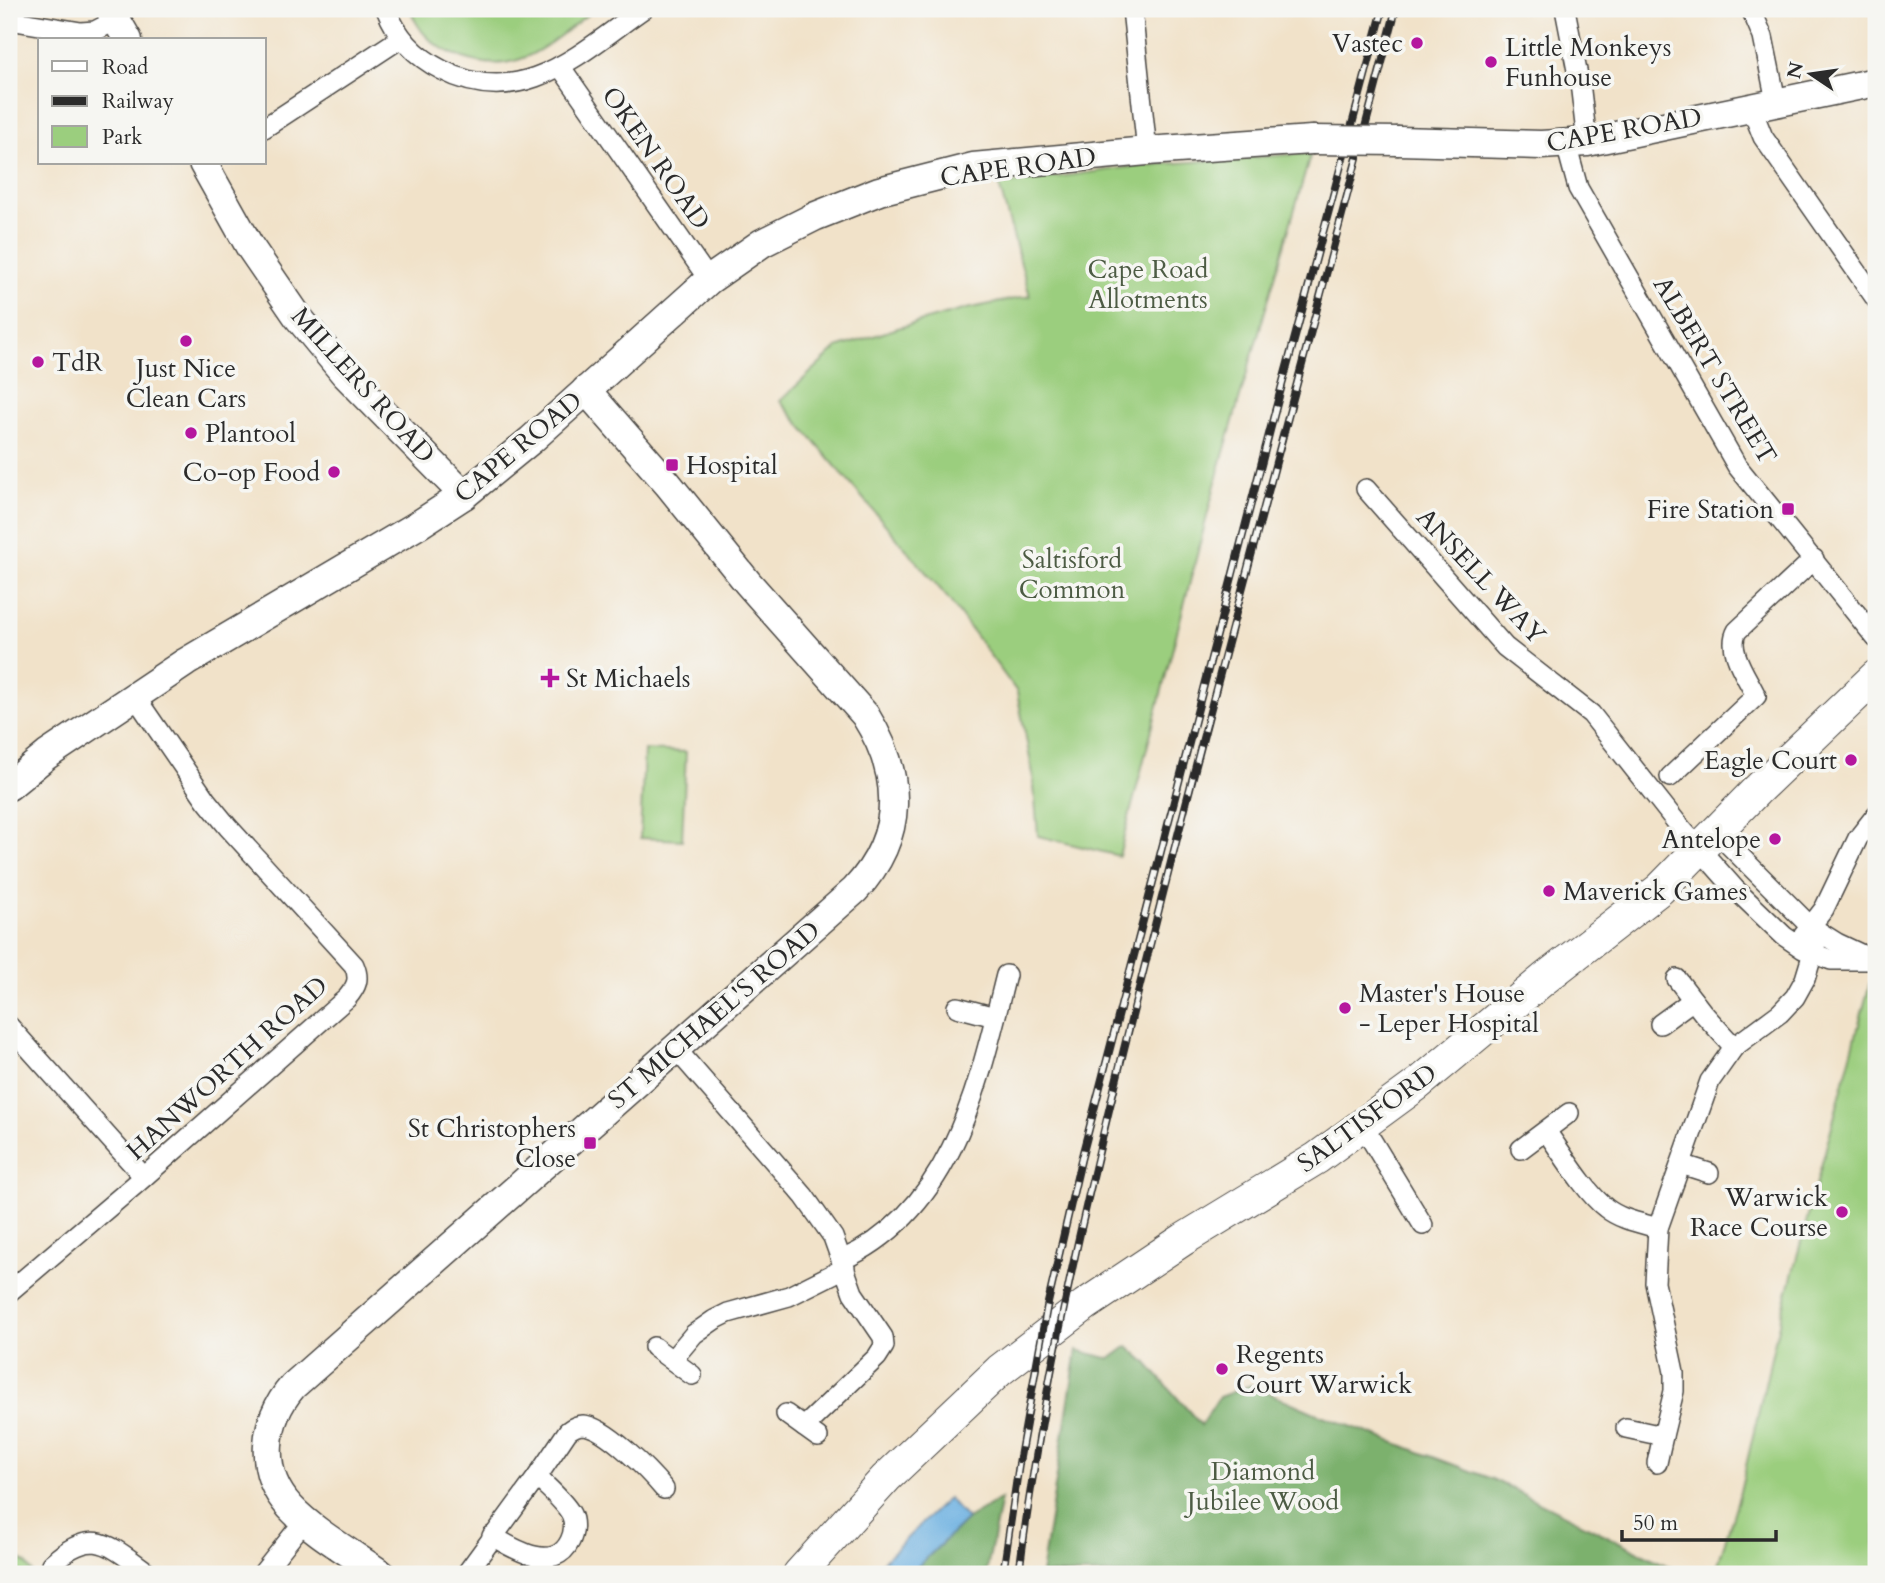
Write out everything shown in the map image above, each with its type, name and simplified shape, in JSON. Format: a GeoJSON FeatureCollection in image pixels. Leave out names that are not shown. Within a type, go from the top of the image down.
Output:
{"type":"FeatureCollection","features":[{"type":"Feature","properties":{"kind":"main road","name":"SALTISFORD"},"geometry":{"type":"LineString","coordinates":[[799,1574],[926,1438],[1000,1370],[1150,1260],[1307,1164],[1418,1084],[1544,979],[1660,889],[1750,797],[1876,676]]}},
{"type":"Feature","properties":{"kind":"street"},"geometry":{"type":"LineString","coordinates":[[386,9],[401,38],[437,67],[466,81],[481,84],[517,84],[537,78],[560,66],[643,9]]}},
{"type":"Feature","properties":{"kind":"street"},"geometry":{"type":"LineString","coordinates":[[1132,9],[1147,151]]}},
{"type":"Feature","properties":{"kind":"street","name":"ALBERT STREET"},"geometry":{"type":"LineString","coordinates":[[1565,9],[1581,91],[1576,143],[1578,188],[1737,466],[1876,638]]}},
{"type":"Feature","properties":{"kind":"street"},"geometry":{"type":"LineString","coordinates":[[1751,9],[1763,37],[1763,137],[1876,299]]}},
{"type":"Feature","properties":{"kind":"street"},"geometry":{"type":"LineString","coordinates":[[9,20],[81,32],[95,31],[118,23]]}},
{"type":"Feature","properties":{"kind":"street"},"geometry":{"type":"LineString","coordinates":[[266,127],[401,38]]}},
{"type":"Feature","properties":{"kind":"street","name":"OKEN ROAD"},"geometry":{"type":"LineString","coordinates":[[560,66],[709,281]]}},
{"type":"Feature","properties":{"kind":"street","name":"CAPE ROAD"},"geometry":{"type":"LineString","coordinates":[[9,786],[47,755],[134,695],[464,495],[531,440],[738,258],[780,232],[879,191],[974,167],[1147,151],[1312,141],[1489,145],[1576,143],[1876,82]]}},
{"type":"Feature","properties":{"kind":"street","name":"MILLERS ROAD"},"geometry":{"type":"LineString","coordinates":[[208,165],[250,247],[292,309],[345,374],[464,495]]}},
{"type":"Feature","properties":{"kind":"street","name":"ST MICHAEL'S ROAD"},"geometry":{"type":"LineString","coordinates":[[381,1574],[305,1520],[282,1497],[268,1458],[269,1429],[282,1399],[293,1386],[865,879],[883,849],[894,806],[893,782],[883,749],[864,715],[726,557],[662,477],[586,390]]}},
{"type":"Feature","properties":{"kind":"street","name":"ANSELL WAY"},"geometry":{"type":"LineString","coordinates":[[1366,489],[1505,648],[1591,714],[1708,840]]}},
{"type":"Feature","properties":{"kind":"street"},"geometry":{"type":"LineString","coordinates":[[1670,777],[1756,696],[1733,644],[1734,637],[1737,631],[1814,559]]}},
{"type":"Feature","properties":{"kind":"street","name":"HANWORTH ROAD"},"geometry":{"type":"LineString","coordinates":[[9,1292],[347,998],[358,979],[354,965],[206,800],[134,695]]}},
{"type":"Feature","properties":{"kind":"street"},"geometry":{"type":"LineString","coordinates":[[1657,1463],[1674,1391],[1674,1372],[1655,1283],[1657,1228],[1710,1081],[1734,1047],[1780,1013],[1795,997],[1805,979],[1804,949],[1858,838],[1876,815]]}},
{"type":"Feature","properties":{"kind":"street"},"geometry":{"type":"LineString","coordinates":[[1708,840],[1815,929],[1875,960]]}},
{"type":"Feature","properties":{"kind":"street"},"geometry":{"type":"LineString","coordinates":[[1708,840],[1735,889],[1804,949],[1843,961],[1875,960]]}},
{"type":"Feature","properties":{"kind":"street"},"geometry":{"type":"LineString","coordinates":[[672,1360],[694,1334],[721,1316],[779,1300],[843,1264],[889,1231],[922,1197],[943,1167],[972,1102],[1006,975]]}},
{"type":"Feature","properties":{"kind":"street"},"geometry":{"type":"LineString","coordinates":[[1677,979],[1734,1047]]}},
{"type":"Feature","properties":{"kind":"street"},"geometry":{"type":"LineString","coordinates":[[1660,1024],[1693,1000]]}},
{"type":"Feature","properties":{"kind":"street"},"geometry":{"type":"LineString","coordinates":[[957,1007],[995,1017]]}},
{"type":"Feature","properties":{"kind":"street"},"geometry":{"type":"LineString","coordinates":[[9,1026],[144,1177]]}},
{"type":"Feature","properties":{"kind":"street"},"geometry":{"type":"LineString","coordinates":[[676,1049],[804,1196],[833,1237],[853,1293],[883,1337],[884,1346],[870,1365],[811,1432],[786,1414]]}},
{"type":"Feature","properties":{"kind":"street"},"geometry":{"type":"LineString","coordinates":[[1521,1149],[1569,1113]]}},
{"type":"Feature","properties":{"kind":"street"},"geometry":{"type":"LineString","coordinates":[[1363,1126],[1423,1224]]}},
{"type":"Feature","properties":{"kind":"street"},"geometry":{"type":"LineString","coordinates":[[1546,1130],[1607,1209],[1620,1217],[1657,1228]]}},
{"type":"Feature","properties":{"kind":"street"},"geometry":{"type":"LineString","coordinates":[[1681,1164],[1709,1173]]}},
{"type":"Feature","properties":{"kind":"street"},"geometry":{"type":"LineString","coordinates":[[654,1348],[692,1374]]}},
{"type":"Feature","properties":{"kind":"street"},"geometry":{"type":"LineString","coordinates":[[466,1574],[568,1432],[582,1425],[594,1429],[634,1455],[664,1489]]}},
{"type":"Feature","properties":{"kind":"street"},"geometry":{"type":"LineString","coordinates":[[1626,1428],[1664,1436]]}},
{"type":"Feature","properties":{"kind":"street"},"geometry":{"type":"LineString","coordinates":[[492,1536],[509,1546],[541,1558],[564,1550],[573,1533],[570,1513],[537,1477]]}},
{"type":"Feature","properties":{"kind":"street"},"geometry":{"type":"LineString","coordinates":[[262,1574],[305,1520]]}},
{"type":"Feature","properties":{"kind":"street"},"geometry":{"type":"LineString","coordinates":[[51,1564],[76,1544],[97,1541],[113,1548],[150,1574]]}},
{"type":"Feature","properties":{"kind":"green space"},"geometry":{"type":"Polygon","coordinates":[[[410,9],[595,9],[529,55],[513,62],[495,64],[475,62],[438,46],[421,30],[410,9]]]}},
{"type":"Feature","properties":{"kind":"green space","name":"Saltisford Common"},"geometry":{"type":"Polygon","coordinates":[[[1311,153],[1220,466],[1119,856],[1038,836],[1033,774],[1017,692],[947,597],[780,401],[837,348],[966,309],[1030,296],[999,185],[1137,166],[1311,153]]]}},
{"type":"Feature","properties":{"kind":"green space"},"geometry":{"type":"Polygon","coordinates":[[[644,750],[686,752],[682,840],[640,838],[644,750]]]}},
{"type":"Feature","properties":{"kind":"green space","name":"Warwick Race Course"},"geometry":{"type":"Polygon","coordinates":[[[1870,983],[1876,985],[1876,1574],[1715,1574],[1739,1496],[1778,1328],[1870,983]]]}},
{"type":"Feature","properties":{"kind":"green space","name":"Diamond Jubilee Wood"},"geometry":{"type":"Polygon","coordinates":[[[1128,1346],[1146,1362],[1201,1425],[1219,1397],[1251,1385],[1315,1413],[1492,1479],[1684,1574],[1041,1574],[1077,1350],[1110,1359],[1128,1346]]]}},
{"type":"Feature","properties":{"kind":"green space"},"geometry":{"type":"Polygon","coordinates":[[[1001,1499],[986,1574],[910,1574],[967,1519],[1001,1499]]]}},
{"type":"Feature","properties":{"kind":"green space"},"geometry":{"type":"Polygon","coordinates":[[[9,1551],[26,1563],[33,1574],[9,1574],[9,1551]]]}},
{"type":"Feature","properties":{"kind":"water"},"geometry":{"type":"Polygon","coordinates":[[[948,1498],[967,1519],[910,1574],[870,1574],[948,1498]]]}},
{"type":"Feature","properties":{"kind":"railway"},"geometry":{"type":"LineString","coordinates":[[1003,1574],[1020,1457],[1047,1307],[1081,1160],[1274,415],[1383,9]]}},
{"type":"Feature","properties":{"kind":"railway"},"geometry":{"type":"LineString","coordinates":[[1019,1574],[1030,1492],[1060,1328],[1115,1086],[1214,696],[1396,9]]}},
{"type":"Feature","properties":{"kind":"place","name":"Vastec"},"geometry":{"type":"Point","coordinates":[1417,43]}},
{"type":"Feature","properties":{"kind":"place","name":"Little Monkeys Funhouse"},"geometry":{"type":"Point","coordinates":[1491,62]}},
{"type":"Feature","properties":{"kind":"place","name":"Just Nice Clean Cars"},"geometry":{"type":"Point","coordinates":[186,341]}},
{"type":"Feature","properties":{"kind":"place","name":"TdR"},"geometry":{"type":"Point","coordinates":[38,362]}},
{"type":"Feature","properties":{"kind":"place","name":"Plantool"},"geometry":{"type":"Point","coordinates":[191,433]}},
{"type":"Feature","properties":{"kind":"place","name":"Hospital"},"geometry":{"type":"Point","coordinates":[672,465]}},
{"type":"Feature","properties":{"kind":"place","name":"Co-op Food"},"geometry":{"type":"Point","coordinates":[334,472]}},
{"type":"Feature","properties":{"kind":"place","name":"Fire Station"},"geometry":{"type":"Point","coordinates":[1788,509]}},
{"type":"Feature","properties":{"kind":"place","name":"St Michaels"},"geometry":{"type":"Point","coordinates":[550,678]}},
{"type":"Feature","properties":{"kind":"place","name":"Eagle Court"},"geometry":{"type":"Point","coordinates":[1851,760]}},
{"type":"Feature","properties":{"kind":"place","name":"Antelope"},"geometry":{"type":"Point","coordinates":[1775,839]}},
{"type":"Feature","properties":{"kind":"place","name":"Maverick Games"},"geometry":{"type":"Point","coordinates":[1549,891]}},
{"type":"Feature","properties":{"kind":"place","name":"Master's House - Leper Hospital"},"geometry":{"type":"Point","coordinates":[1345,1008]}},
{"type":"Feature","properties":{"kind":"place","name":"St Christophers Close"},"geometry":{"type":"Point","coordinates":[590,1143]}},
{"type":"Feature","properties":{"kind":"place","name":"Warwick Race Course"},"geometry":{"type":"Point","coordinates":[1842,1212]}},
{"type":"Feature","properties":{"kind":"place","name":"Regents Court Warwick"},"geometry":{"type":"Point","coordinates":[1222,1369]}},
{"type":"Feature","properties":{"kind":"park label","name":"Cape Road Allotments"},"geometry":{"type":"Point","coordinates":[1148,284]}}]}
